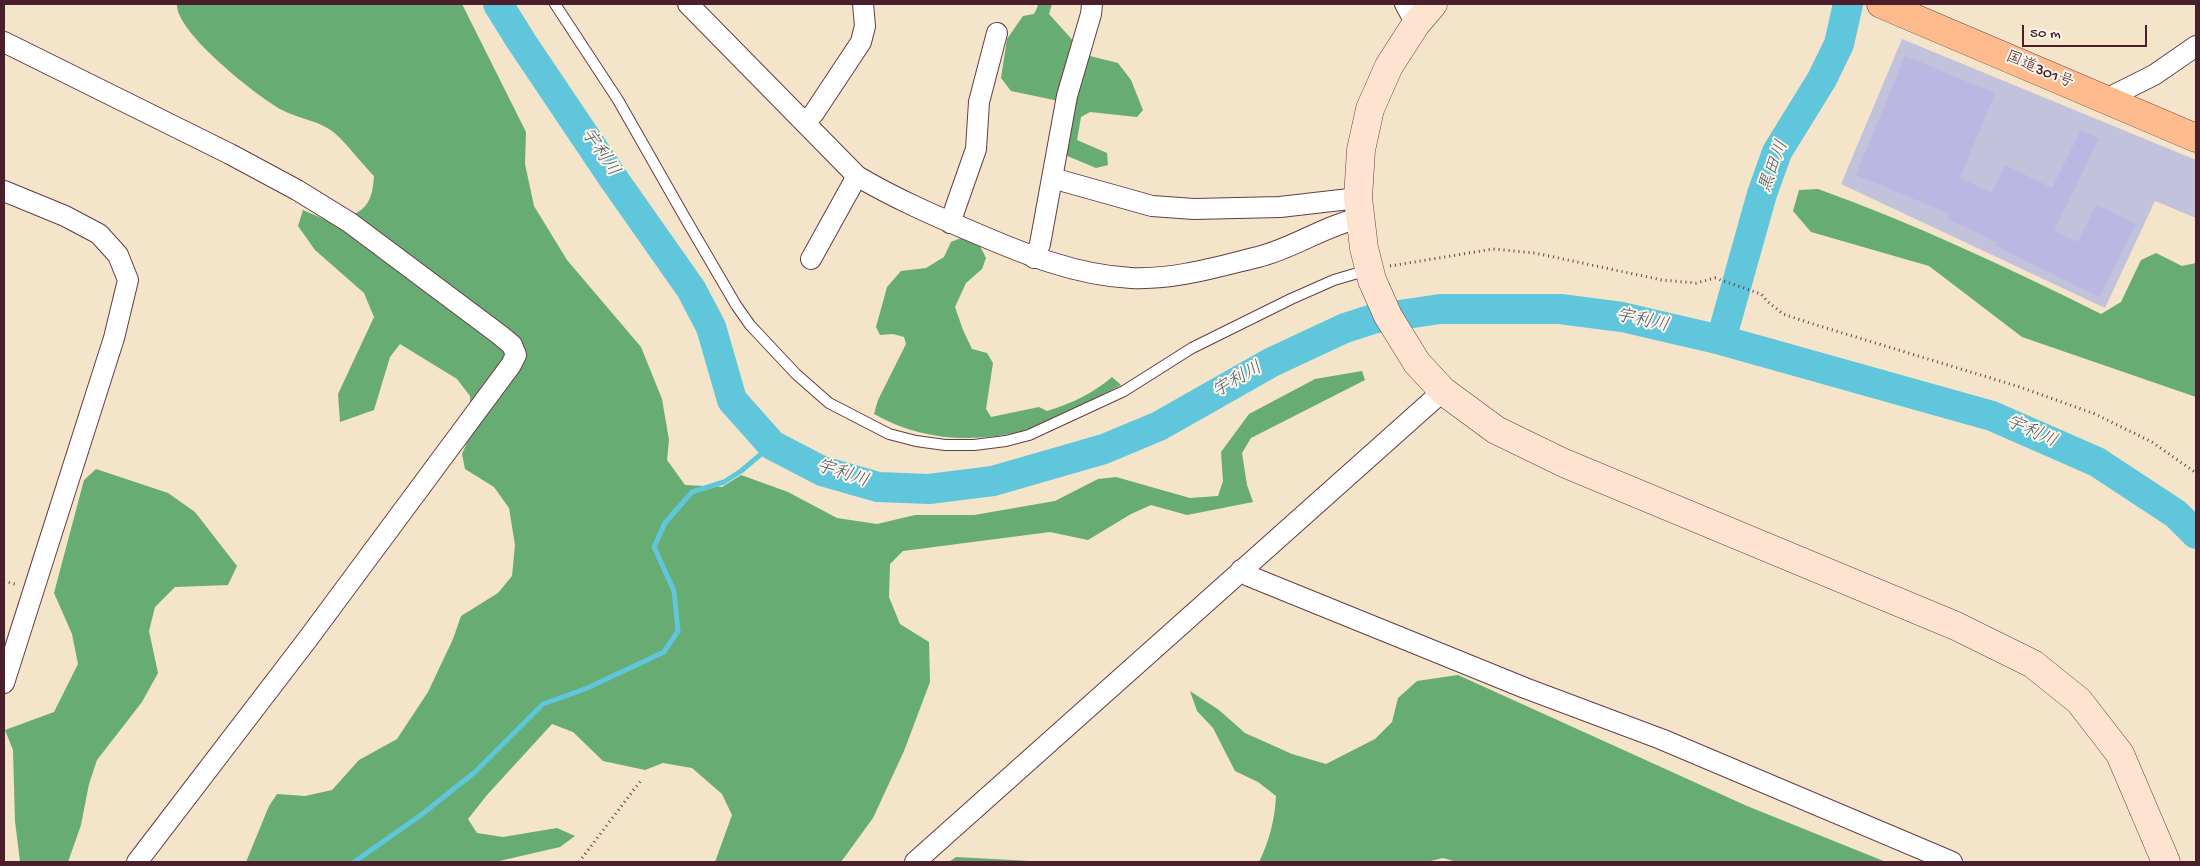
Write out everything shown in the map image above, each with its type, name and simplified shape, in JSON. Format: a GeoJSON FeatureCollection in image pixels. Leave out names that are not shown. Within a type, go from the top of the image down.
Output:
{"type":"FeatureCollection","features":[{"type":"Feature","properties":{"kind":"highway","name":"国道301号"},"geometry":{"type":"LineString","coordinates":[[1881,4],[2196,138]]}},
{"type":"Feature","properties":{"kind":"street"},"geometry":{"type":"LineString","coordinates":[[688,4],[857,176],[884,192],[950,223],[1034,258],[1067,268],[1105,276],[1154,278],[1192,273],[1289,247],[1359,208]]}},
{"type":"Feature","properties":{"kind":"street"},"geometry":{"type":"LineString","coordinates":[[805,122],[814,113],[862,42],[865,26],[863,4]]}},
{"type":"Feature","properties":{"kind":"street"},"geometry":{"type":"LineString","coordinates":[[1034,258],[1040,244],[1067,96],[1091,14],[1092,4]]}},
{"type":"Feature","properties":{"kind":"street"},"geometry":{"type":"LineString","coordinates":[[1433,4],[1410,14],[1370,110],[1361,150],[1359,208],[1370,275],[1388,316],[1417,363],[1443,390],[1496,430],[1564,462],[1956,626],[2033,664],[2079,701],[2120,754],[2166,862]]}},
{"type":"Feature","properties":{"kind":"street"},"geometry":{"type":"LineString","coordinates":[[950,223],[976,149],[979,102],[997,32]]}},
{"type":"Feature","properties":{"kind":"street"},"geometry":{"type":"LineString","coordinates":[[4,42],[230,154],[297,190],[349,222],[493,329],[512,345],[516,355],[511,365],[313,632],[137,862]]}},
{"type":"Feature","properties":{"kind":"street"},"geometry":{"type":"LineString","coordinates":[[2108,100],[2112,96],[2154,75],[2196,46]]}},
{"type":"Feature","properties":{"kind":"street"},"geometry":{"type":"LineString","coordinates":[[811,259],[857,176]]}},
{"type":"Feature","properties":{"kind":"street"},"geometry":{"type":"LineString","coordinates":[[1052,178],[1152,206],[1194,210],[1280,207],[1359,208]]}},
{"type":"Feature","properties":{"kind":"street"},"geometry":{"type":"LineString","coordinates":[[4,191],[65,216],[99,234],[118,255],[128,280],[114,338],[4,683]]}},
{"type":"Feature","properties":{"kind":"street"},"geometry":{"type":"LineString","coordinates":[[915,862],[1443,390]]}},
{"type":"Feature","properties":{"kind":"street"},"geometry":{"type":"LineString","coordinates":[[1241,570],[1249,576],[1525,688],[1661,739],[1952,862]]}},
{"type":"Feature","properties":{"kind":"lane"},"geometry":{"type":"LineString","coordinates":[[555,4],[618,100],[736,305],[750,325],[796,374],[829,403],[889,434],[916,442],[974,445],[1006,441],[1029,434],[1124,391],[1192,348],[1291,299],[1334,280],[1370,275]]}},
{"type":"Feature","properties":{"kind":"path"},"geometry":{"type":"LineString","coordinates":[[1370,275],[1458,254],[1493,249],[1535,254],[1662,280],[1696,282],[1715,278],[1761,294],[1783,314],[2020,387],[2095,414],[2152,442],[2196,473]]}},
{"type":"Feature","properties":{"kind":"path"},"geometry":{"type":"LineString","coordinates":[[579,862],[642,779]]}},
{"type":"Feature","properties":{"kind":"shaded area"},"geometry":{"type":"Polygon","coordinates":[[[1902,39],[2196,160],[2196,218],[2155,201],[2105,308],[1841,184],[1902,39]]]}},
{"type":"Feature","properties":{"kind":"green space"},"geometry":{"type":"Polygon","coordinates":[[[177,4],[462,4],[526,132],[525,164],[534,206],[567,260],[641,347],[662,399],[669,440],[667,460],[685,485],[722,487],[741,475],[788,492],[837,518],[877,524],[915,515],[974,515],[1055,501],[1098,479],[1116,477],[1190,498],[1218,496],[1223,481],[1221,452],[1249,414],[1315,379],[1362,371],[1365,380],[1251,438],[1242,453],[1247,485],[1253,502],[1187,515],[1151,505],[1131,514],[1088,540],[1050,532],[903,551],[890,564],[889,597],[900,624],[929,642],[930,682],[904,751],[873,818],[841,862],[715,862],[732,815],[722,794],[692,768],[663,763],[645,770],[603,761],[573,732],[552,724],[487,795],[468,819],[477,833],[503,837],[557,828],[575,836],[560,847],[495,862],[246,862],[269,806],[277,794],[305,796],[332,790],[359,760],[397,739],[428,692],[453,639],[461,616],[498,593],[512,576],[515,545],[509,508],[494,487],[465,469],[462,454],[471,433],[470,396],[457,379],[400,344],[390,357],[374,410],[340,422],[338,394],[374,317],[364,293],[315,250],[298,226],[303,210],[333,223],[358,212],[364,208],[371,196],[374,176],[334,132],[318,123],[282,110],[255,92],[220,63],[189,31],[180,16],[177,4]]]}},
{"type":"Feature","properties":{"kind":"green space"},"geometry":{"type":"Polygon","coordinates":[[[1036,4],[1052,4],[1049,14],[1086,55],[1118,63],[1131,80],[1143,110],[1137,117],[1090,112],[1081,117],[1077,140],[1107,153],[1108,165],[1096,168],[1065,155],[1069,108],[1054,100],[1011,91],[1001,78],[1007,39],[1023,16],[1034,14],[1038,6],[1036,4]]]}},
{"type":"Feature","properties":{"kind":"green space"},"geometry":{"type":"Polygon","coordinates":[[[1818,189],[1961,247],[2101,314],[2121,302],[2141,260],[2156,253],[2182,266],[2196,263],[2196,397],[2022,337],[1929,266],[1811,232],[1793,211],[1799,190],[1818,189]]]}},
{"type":"Feature","properties":{"kind":"green space"},"geometry":{"type":"Polygon","coordinates":[[[961,238],[980,246],[986,258],[982,269],[966,283],[955,307],[972,349],[987,353],[993,363],[986,409],[991,417],[1039,407],[1047,411],[1090,393],[1112,377],[1121,385],[1029,429],[1001,435],[964,438],[945,437],[909,429],[891,423],[874,414],[878,400],[906,344],[904,337],[893,334],[880,335],[876,327],[887,287],[901,271],[926,268],[944,257],[951,242],[961,238]]]}},
{"type":"Feature","properties":{"kind":"green space"},"geometry":{"type":"Polygon","coordinates":[[[96,469],[168,493],[195,512],[237,566],[228,585],[175,587],[155,607],[149,631],[158,673],[142,702],[97,760],[89,784],[81,825],[68,862],[20,862],[15,821],[13,750],[5,730],[54,712],[78,664],[72,634],[54,593],[84,480],[96,469]]]}},
{"type":"Feature","properties":{"kind":"green space"},"geometry":{"type":"Polygon","coordinates":[[[1458,675],[1747,806],[1886,862],[1457,862],[1443,858],[1427,862],[1259,862],[1271,830],[1276,796],[1258,782],[1235,771],[1213,728],[1197,711],[1190,691],[1219,710],[1245,733],[1292,754],[1326,764],[1375,739],[1392,722],[1398,698],[1417,681],[1458,675]]]}},
{"type":"Feature","properties":{"kind":"green space"},"geometry":{"type":"Polygon","coordinates":[[[956,857],[1031,861],[1032,862],[949,862],[956,857]]]}},
{"type":"Feature","properties":{"kind":"building"},"geometry":{"type":"Polygon","coordinates":[[[1905,56],[1995,93],[1960,178],[1991,193],[2005,165],[2052,188],[2081,130],[2099,139],[2054,230],[2078,242],[2096,205],[2136,224],[2100,297],[1996,246],[1998,243],[1947,219],[1950,214],[1856,175],[1905,56]]]}},
{"type":"Feature","properties":{"kind":"waterway","name":"宇利川"},"geometry":{"type":"LineString","coordinates":[[498,4],[613,178],[691,289],[711,327],[732,400],[772,445],[822,471],[878,487],[929,489],[993,481],[1104,449],[1159,426],[1272,362],[1345,328],[1373,319],[1440,309],[1560,309],[1622,317],[1721,340],[1992,416],[2097,462],[2176,514],[2196,534]]}},
{"type":"Feature","properties":{"kind":"waterway","name":"黒田川"},"geometry":{"type":"LineString","coordinates":[[1721,340],[1762,194],[1777,152],[1822,79],[1839,44],[1848,4]]}},
{"type":"Feature","properties":{"kind":"waterway"},"geometry":{"type":"LineString","coordinates":[[354,862],[421,815],[475,772],[543,704],[585,689],[664,652],[678,631],[674,591],[654,547],[665,523],[692,492],[724,482],[741,471],[772,445]]}}]}
